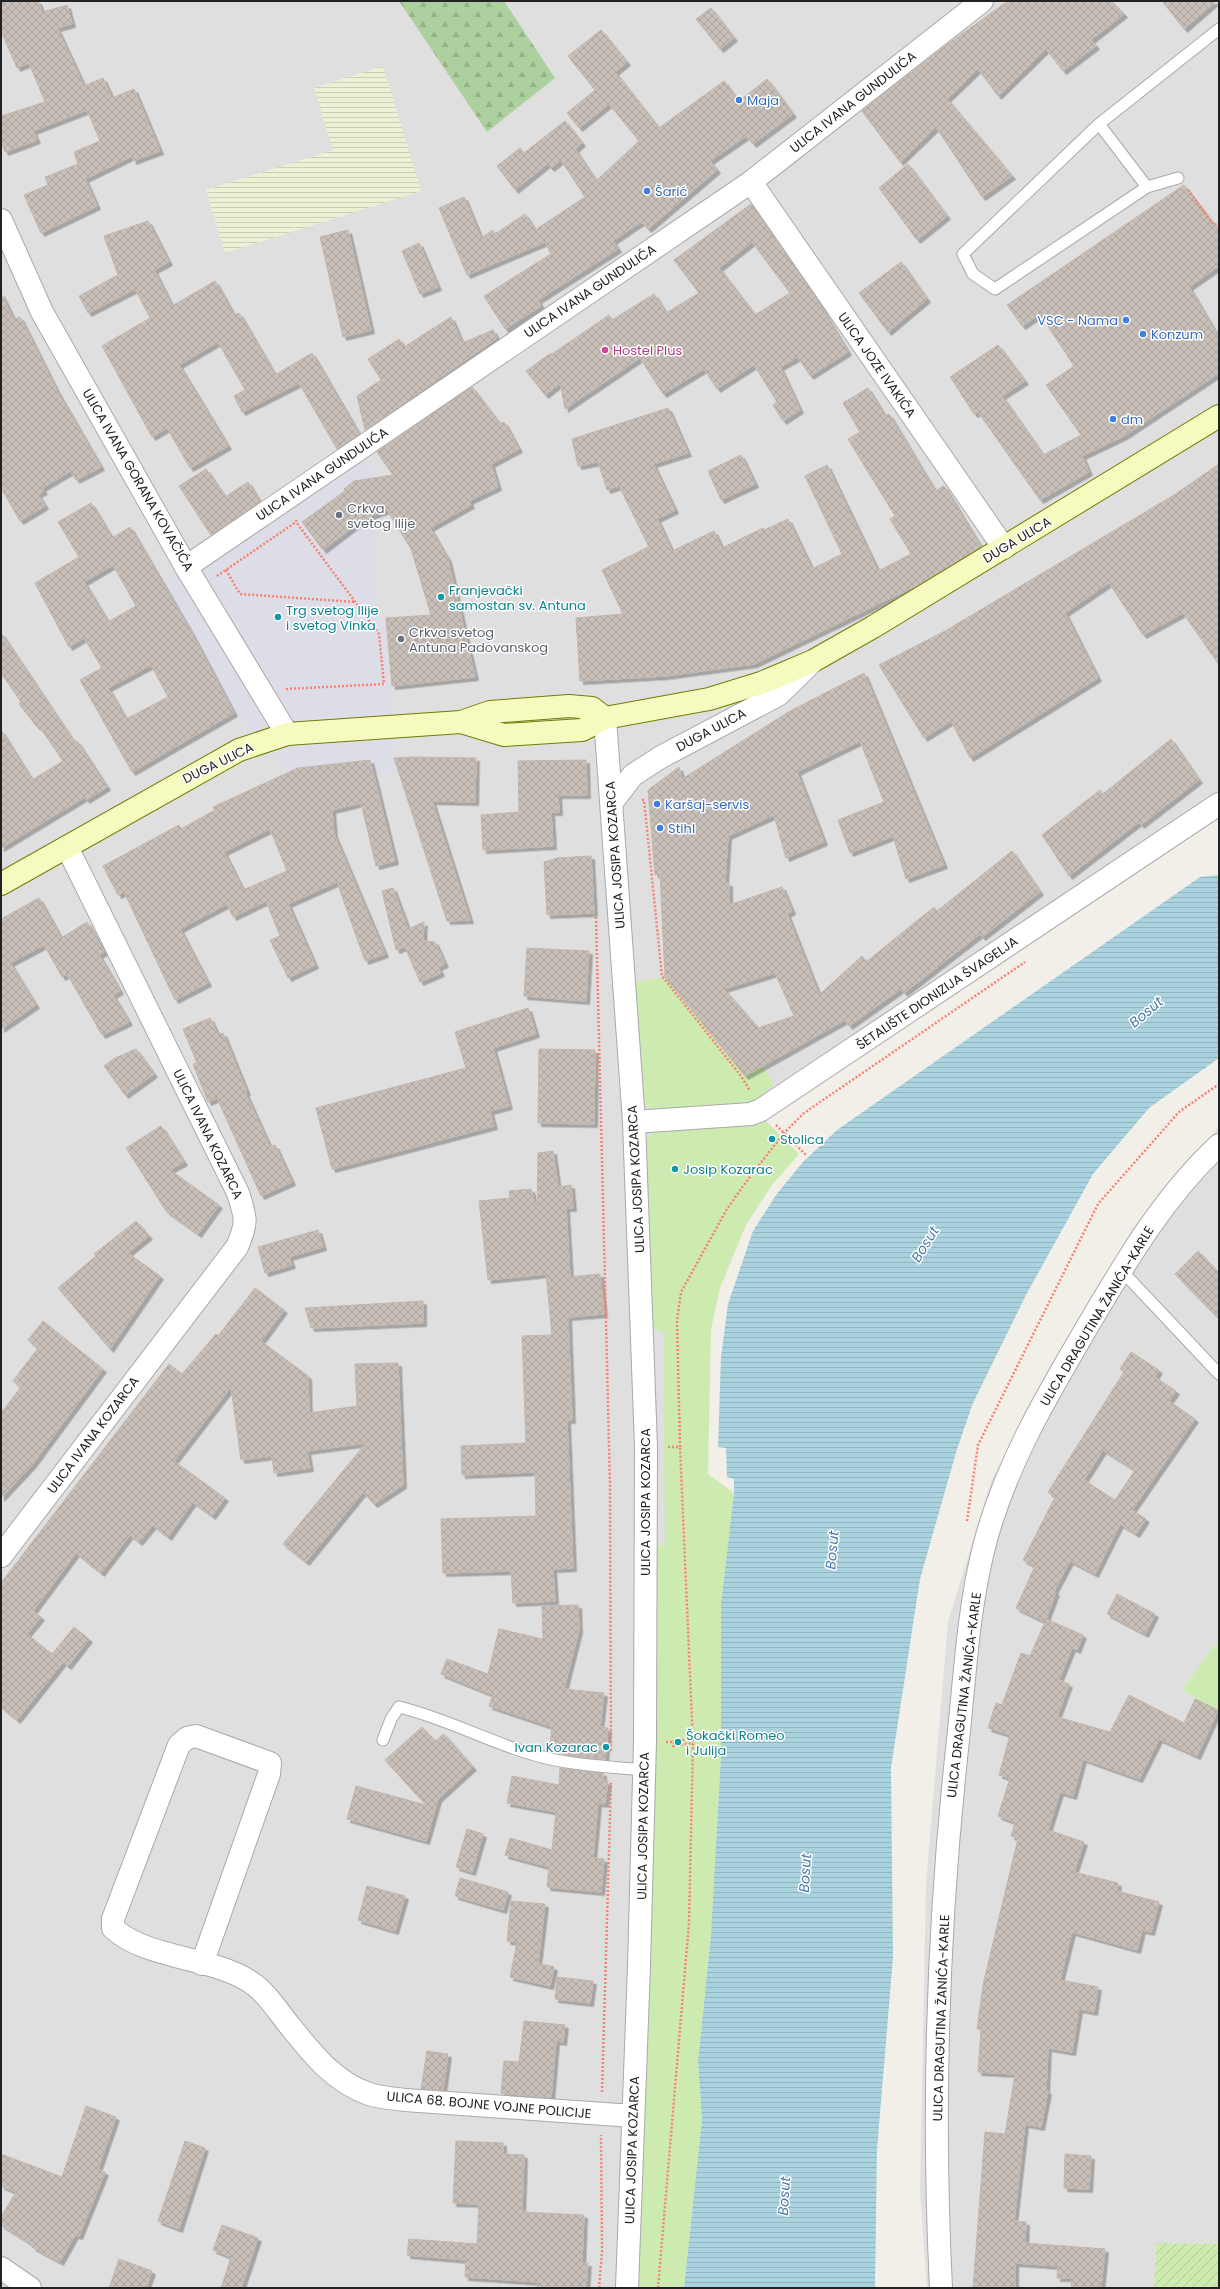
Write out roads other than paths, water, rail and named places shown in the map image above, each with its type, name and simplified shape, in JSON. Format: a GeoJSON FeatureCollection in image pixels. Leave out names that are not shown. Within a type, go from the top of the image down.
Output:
{"type":"FeatureCollection","features":[{"type":"Feature","properties":{"kind":"main road","name":"DUGA ULICA"},"geometry":{"type":"LineString","coordinates":[[1,884],[239,750],[287,734],[461,722],[504,735],[582,730],[605,718],[709,699],[762,682],[813,661],[874,627],[1219,416]]}},
{"type":"Feature","properties":{"kind":"street","name":"ULICA IVANA GUNDULIĆA"},"geometry":{"type":"LineString","coordinates":[[186,567],[751,182],[982,1]]}},
{"type":"Feature","properties":{"kind":"street","name":"ULICA JOZE IVAKIĆA"},"geometry":{"type":"LineString","coordinates":[[751,182],[1004,548]]}},
{"type":"Feature","properties":{"kind":"street","name":"ULICA IVANA GORANA KOVAČIĆA"},"geometry":{"type":"LineString","coordinates":[[1,220],[42,312],[186,567],[287,734]]}},
{"type":"Feature","properties":{"kind":"street","name":"DUGA ULICA"},"geometry":{"type":"LineString","coordinates":[[612,802],[633,775],[661,757],[778,695],[813,661]]}},
{"type":"Feature","properties":{"kind":"street","name":"ULICA JOSIPA KOZARCA"},"geometry":{"type":"LineString","coordinates":[[605,718],[634,1122],[646,1447],[645,1741],[627,2288]]}},
{"type":"Feature","properties":{"kind":"street","name":"ŠETALIŠTE DIONIZIJA ŠVAGELJA"},"geometry":{"type":"LineString","coordinates":[[634,1122],[751,1114],[761,1110],[1219,804]]}},
{"type":"Feature","properties":{"kind":"street","name":"ULICA IVANA KOZARCA"},"geometry":{"type":"LineString","coordinates":[[1,1556],[237,1247],[245,1229],[245,1215],[238,1193],[67,847]]}},
{"type":"Feature","properties":{"kind":"street","name":"ULICA DRAGUTINA ŽANIĆA-KARLE"},"geometry":{"type":"LineString","coordinates":[[941,2288],[937,2116],[949,1818],[970,1618],[984,1547],[1006,1478],[1053,1384],[1122,1270],[1165,1205],[1219,1145]]}},
{"type":"Feature","properties":{"kind":"street","name":"ULICA 68. BOJNE VOJNE POLICIJE"},"geometry":{"type":"LineString","coordinates":[[202,1964],[270,1774],[270,1763],[196,1736],[187,1738],[179,1745],[115,1912],[113,1928],[123,1938],[202,1964],[228,1970],[250,1982],[268,1997],[313,2055],[343,2082],[370,2094],[405,2100],[633,2116]]}},
{"type":"Feature","properties":{"kind":"street"},"geometry":{"type":"LineString","coordinates":[[1,2268],[30,2288]]}},
{"type":"Feature","properties":{"kind":"lane"},"geometry":{"type":"LineString","coordinates":[[1178,178],[1147,187],[995,289],[973,274],[963,254],[1099,124],[1219,28]]}},
{"type":"Feature","properties":{"kind":"lane"},"geometry":{"type":"LineString","coordinates":[[1099,124],[1147,187]]}},
{"type":"Feature","properties":{"kind":"lane"},"geometry":{"type":"LineString","coordinates":[[1122,1270],[1219,1374]]}},
{"type":"Feature","properties":{"kind":"lane"},"geometry":{"type":"LineString","coordinates":[[383,1740],[391,1719],[399,1707],[430,1715],[488,1740],[556,1760],[644,1770]]}},
{"type":"Feature","properties":{"kind":"water","name":"Bosut"},"geometry":{"type":"Polygon","coordinates":[[[1219,875],[1219,1058],[1149,1108],[1093,1174],[1026,1295],[973,1403],[957,1449],[920,1579],[891,1768],[893,1957],[877,2150],[875,2288],[684,2288],[702,2119],[698,2062],[711,1934],[721,1756],[721,1604],[734,1493],[734,1479],[727,1477],[726,1448],[718,1447],[721,1357],[728,1304],[753,1231],[776,1195],[803,1162],[837,1130],[1200,877],[1219,875]]]}},
{"type":"Feature","properties":{"kind":"place","name":"Maja"},"geometry":{"type":"Point","coordinates":[739,100]}},
{"type":"Feature","properties":{"kind":"place","name":"Šarić"},"geometry":{"type":"Point","coordinates":[647,191]}},
{"type":"Feature","properties":{"kind":"place","name":"VSC - Nama"},"geometry":{"type":"Point","coordinates":[1126,320]}},
{"type":"Feature","properties":{"kind":"place","name":"Konzum"},"geometry":{"type":"Point","coordinates":[1143,334]}},
{"type":"Feature","properties":{"kind":"place","name":"Hostel Plus"},"geometry":{"type":"Point","coordinates":[605,350]}},
{"type":"Feature","properties":{"kind":"place","name":"dm"},"geometry":{"type":"Point","coordinates":[1113,419]}},
{"type":"Feature","properties":{"kind":"place","name":"Crkva svetog Ilije"},"geometry":{"type":"Point","coordinates":[339,515]}},
{"type":"Feature","properties":{"kind":"place","name":"Franjevački samostan sv. Antuna"},"geometry":{"type":"Point","coordinates":[441,597]}},
{"type":"Feature","properties":{"kind":"place","name":"Trg svetog Ilije i svetog Vinka"},"geometry":{"type":"Point","coordinates":[278,617]}},
{"type":"Feature","properties":{"kind":"place","name":"Crkva svetog Antuna Padovanskog"},"geometry":{"type":"Point","coordinates":[401,639]}},
{"type":"Feature","properties":{"kind":"place","name":"Karšaj-servis"},"geometry":{"type":"Point","coordinates":[657,804]}},
{"type":"Feature","properties":{"kind":"place","name":"Stihl"},"geometry":{"type":"Point","coordinates":[660,828]}},
{"type":"Feature","properties":{"kind":"place","name":"Stolica"},"geometry":{"type":"Point","coordinates":[772,1139]}},
{"type":"Feature","properties":{"kind":"place","name":"Josip Kozarac"},"geometry":{"type":"Point","coordinates":[675,1169]}},
{"type":"Feature","properties":{"kind":"place","name":"Šokački Romeo i Julija"},"geometry":{"type":"Point","coordinates":[678,1742]}},
{"type":"Feature","properties":{"kind":"place","name":"Ivan Kozarac"},"geometry":{"type":"Point","coordinates":[606,1747]}}]}
